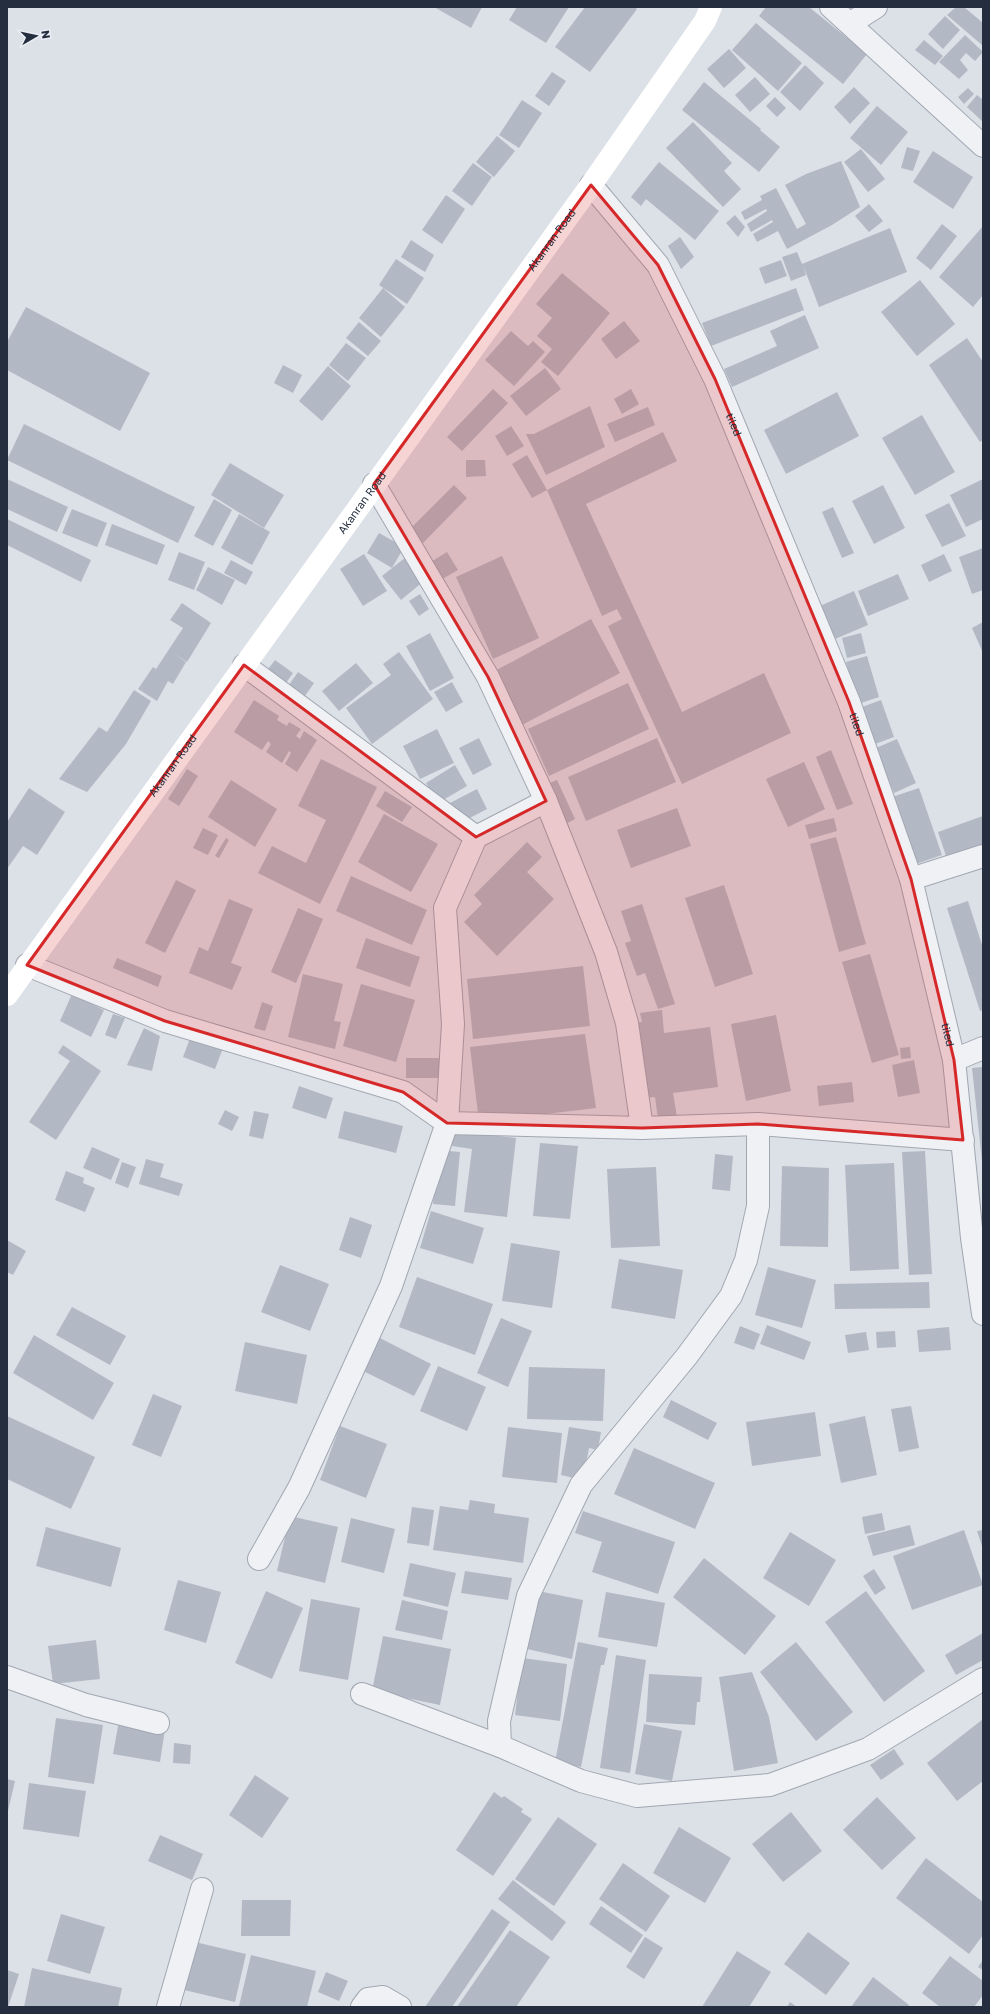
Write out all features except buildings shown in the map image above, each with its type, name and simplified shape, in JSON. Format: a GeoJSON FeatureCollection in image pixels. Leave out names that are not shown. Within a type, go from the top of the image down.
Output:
{"type":"FeatureCollection","features":[{"type":"Feature","properties":{"kind":"main road","name":"Akanran Road"},"geometry":{"type":"LineString","coordinates":[[7,995],[27,965],[591,185],[705,22],[711,7]]}},
{"type":"Feature","properties":{"kind":"street"},"geometry":{"type":"LineString","coordinates":[[831,7],[983,146]]}},
{"type":"Feature","properties":{"kind":"street"},"geometry":{"type":"LineString","coordinates":[[850,23],[876,7]]}},
{"type":"Feature","properties":{"kind":"street","name":"tiled"},"geometry":{"type":"LineString","coordinates":[[591,185],[658,265],[715,379],[849,702],[910,879],[954,1060],[972,1238],[983,1314]]}},
{"type":"Feature","properties":{"kind":"street"},"geometry":{"type":"LineString","coordinates":[[374,484],[488,677],[546,801],[606,952],[627,1023],[642,1128]]}},
{"type":"Feature","properties":{"kind":"street"},"geometry":{"type":"LineString","coordinates":[[244,665],[476,837]]}},
{"type":"Feature","properties":{"kind":"street"},"geometry":{"type":"LineString","coordinates":[[259,1559],[299,1488],[391,1286],[447,1123],[453,1024],[445,908],[476,837],[546,801]]}},
{"type":"Feature","properties":{"kind":"street"},"geometry":{"type":"LineString","coordinates":[[910,879],[983,856]]}},
{"type":"Feature","properties":{"kind":"street"},"geometry":{"type":"LineString","coordinates":[[27,965],[165,1021],[403,1092],[447,1123],[642,1128],[758,1124],[963,1140]]}},
{"type":"Feature","properties":{"kind":"street"},"geometry":{"type":"LineString","coordinates":[[954,1060],[983,1048]]}},
{"type":"Feature","properties":{"kind":"street"},"geometry":{"type":"LineString","coordinates":[[500,1746],[499,1721],[528,1596],[580,1485],[687,1356],[731,1296],[746,1260],[758,1206],[758,1124]]}},
{"type":"Feature","properties":{"kind":"street"},"geometry":{"type":"LineString","coordinates":[[7,1677],[86,1705],[158,1723]]}},
{"type":"Feature","properties":{"kind":"street"},"geometry":{"type":"LineString","coordinates":[[362,1694],[500,1746],[582,1781],[638,1796],[770,1784],[868,1748],[983,1678]]}},
{"type":"Feature","properties":{"kind":"street"},"geometry":{"type":"LineString","coordinates":[[168,2007],[202,1889]]}},
{"type":"Feature","properties":{"kind":"street"},"geometry":{"type":"LineString","coordinates":[[362,2007],[368,1999],[383,1997],[400,2007]]}},
{"type":"Feature","properties":{"kind":"highlighted area"},"geometry":{"type":"Polygon","coordinates":[[[591,185],[658,265],[715,379],[849,702],[911,879],[954,1060],[963,1140],[758,1124],[642,1128],[447,1123],[403,1092],[165,1021],[27,965],[244,665],[476,837],[546,801],[488,677],[374,484],[591,185]]]}}]}
